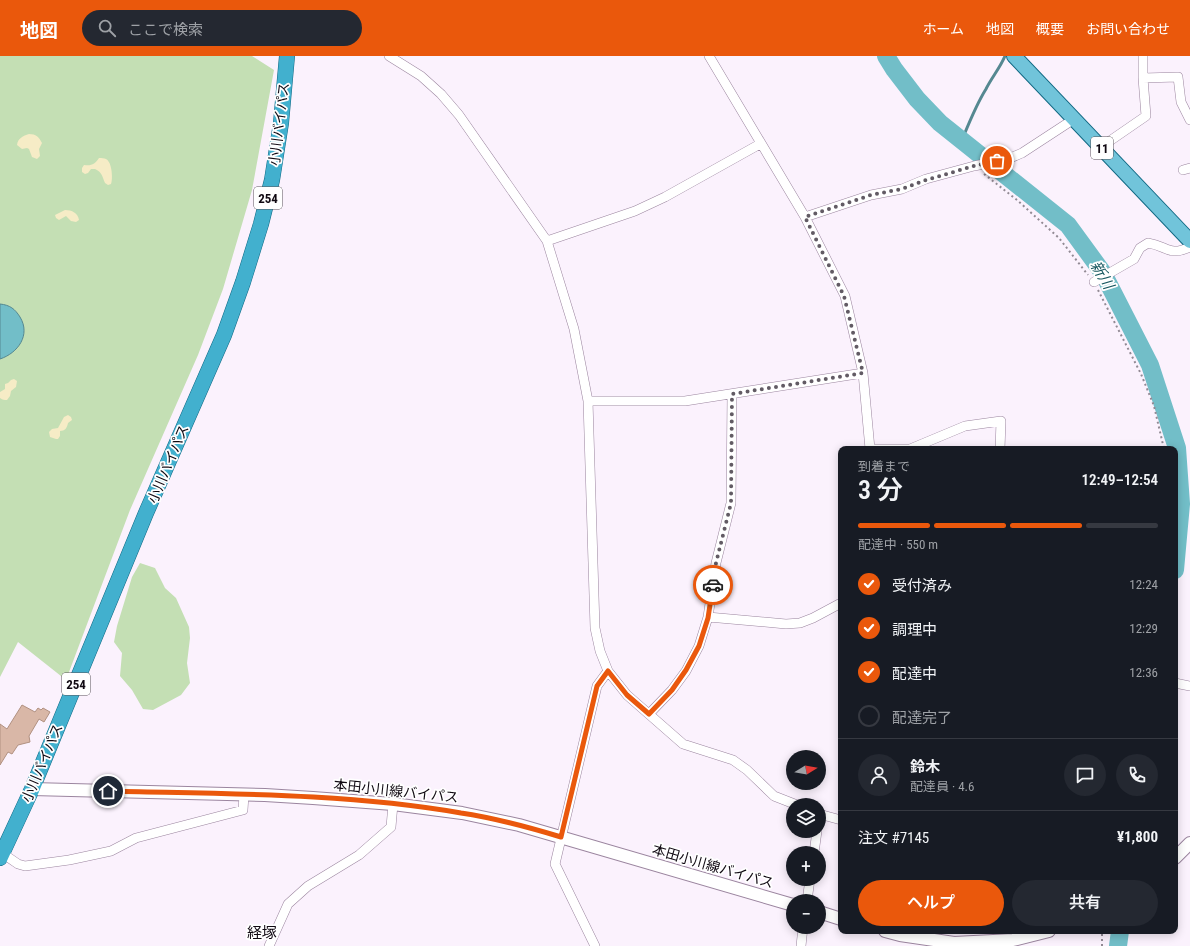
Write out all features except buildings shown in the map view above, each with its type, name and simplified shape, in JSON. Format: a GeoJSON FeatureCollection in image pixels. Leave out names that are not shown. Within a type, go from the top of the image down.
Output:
{"type":"FeatureCollection","features":[{"type":"Feature","properties":{"kind":"highway","name":"小川バイパス"},"geometry":{"type":"LineString","coordinates":[[1,855],[32,789],[146,513],[224,335],[243,282],[261,224],[272,180],[281,123],[287,56]]}},
{"type":"Feature","properties":{"kind":"main road","name":"11"},"geometry":{"type":"LineString","coordinates":[[1014,56],[1190,240]]}},
{"type":"Feature","properties":{"kind":"main road","name":"本田小川線バイパス"},"geometry":{"type":"LineString","coordinates":[[32,789],[244,794],[393,804],[462,813],[519,825],[786,903]]}},
{"type":"Feature","properties":{"kind":"main road"},"geometry":{"type":"LineString","coordinates":[[1178,855],[1190,843]]}},
{"type":"Feature","properties":{"kind":"main road"},"geometry":{"type":"LineString","coordinates":[[826,914],[838,917]]}},
{"type":"Feature","properties":{"kind":"main road"},"geometry":{"type":"LineString","coordinates":[[908,934],[954,944],[1013,940],[1037,934]]}},
{"type":"Feature","properties":{"kind":"street"},"geometry":{"type":"LineString","coordinates":[[389,56],[421,76],[441,94],[459,115],[547,240],[574,329],[588,400],[595,628],[600,651],[608,671],[627,695],[683,744],[733,760],[747,770],[774,796],[786,801]]}},
{"type":"Feature","properties":{"kind":"street"},"geometry":{"type":"LineString","coordinates":[[709,56],[760,144],[805,217],[844,296],[863,373],[870,446]]}},
{"type":"Feature","properties":{"kind":"street"},"geometry":{"type":"LineString","coordinates":[[1101,147],[1146,116],[1143,56]]}},
{"type":"Feature","properties":{"kind":"street"},"geometry":{"type":"LineString","coordinates":[[1144,78],[1178,77],[1181,102],[1190,120]]}},
{"type":"Feature","properties":{"kind":"street"},"geometry":{"type":"LineString","coordinates":[[805,217],[871,195],[902,189],[926,180],[974,166],[1008,159],[1022,153],[1074,119]]}},
{"type":"Feature","properties":{"kind":"street"},"geometry":{"type":"LineString","coordinates":[[547,240],[641,208],[665,197],[760,144]]}},
{"type":"Feature","properties":{"kind":"street"},"geometry":{"type":"LineString","coordinates":[[1094,282],[1134,259],[1140,248],[1148,243],[1156,244],[1170,251],[1181,251],[1190,247]]}},
{"type":"Feature","properties":{"kind":"street"},"geometry":{"type":"LineString","coordinates":[[588,400],[685,401],[863,373]]}},
{"type":"Feature","properties":{"kind":"street"},"geometry":{"type":"LineString","coordinates":[[649,714],[672,690],[686,670],[699,646],[708,618],[716,563],[731,503],[732,394]]}},
{"type":"Feature","properties":{"kind":"street"},"geometry":{"type":"LineString","coordinates":[[917,446],[965,426],[1001,421],[1000,446]]}},
{"type":"Feature","properties":{"kind":"street"},"geometry":{"type":"LineString","coordinates":[[708,618],[786,624],[800,623],[838,605]]}},
{"type":"Feature","properties":{"kind":"street"},"geometry":{"type":"LineString","coordinates":[[596,946],[555,864],[597,686],[608,671]]}},
{"type":"Feature","properties":{"kind":"street"},"geometry":{"type":"LineString","coordinates":[[1178,684],[1190,686]]}},
{"type":"Feature","properties":{"kind":"street"},"geometry":{"type":"LineString","coordinates":[[1,855],[25,866],[69,860],[111,851],[136,838],[243,810],[244,794]]}},
{"type":"Feature","properties":{"kind":"street"},"geometry":{"type":"LineString","coordinates":[[269,946],[288,904],[308,886],[358,855],[391,827],[393,804]]}},
{"type":"Feature","properties":{"kind":"street"},"geometry":{"type":"LineString","coordinates":[[826,817],[838,819]]}},
{"type":"Feature","properties":{"kind":"street"},"geometry":{"type":"LineString","coordinates":[[800,946],[802,934]]}},
{"type":"Feature","properties":{"kind":"path"},"geometry":{"type":"LineString","coordinates":[[974,166],[1017,200],[1059,238],[1094,282],[1141,374],[1154,406],[1163,446]]}},
{"type":"Feature","properties":{"kind":"path"},"geometry":{"type":"LineString","coordinates":[[1102,934],[1102,946]]}},
{"type":"Feature","properties":{"kind":"green space"},"geometry":{"type":"Polygon","coordinates":[[[0,56],[252,56],[274,70],[252,190],[223,289],[198,355],[130,510],[66,680],[18,642],[0,677],[0,56]]]}},
{"type":"Feature","properties":{"kind":"green space"},"geometry":{"type":"Polygon","coordinates":[[[140,563],[155,568],[165,588],[176,598],[189,627],[190,638],[187,663],[190,683],[181,695],[153,710],[143,709],[132,690],[120,676],[122,653],[114,642],[117,626],[132,577],[140,563]]]}},
{"type":"Feature","properties":{"kind":"sand"},"geometry":{"type":"Polygon","coordinates":[[[29,134],[37,136],[42,143],[39,149],[40,156],[37,159],[32,157],[29,149],[22,149],[17,145],[20,139],[29,134]]]}},
{"type":"Feature","properties":{"kind":"sand"},"geometry":{"type":"Polygon","coordinates":[[[99,158],[106,159],[110,163],[112,174],[111,184],[108,185],[105,183],[100,173],[95,169],[91,169],[85,174],[82,172],[84,165],[93,164],[99,158]]]}},
{"type":"Feature","properties":{"kind":"sand"},"geometry":{"type":"Polygon","coordinates":[[[65,210],[74,212],[79,220],[76,222],[71,221],[66,216],[59,220],[56,218],[55,215],[65,210]]]}},
{"type":"Feature","properties":{"kind":"sand"},"geometry":{"type":"Polygon","coordinates":[[[14,379],[17,381],[16,387],[11,391],[10,396],[7,400],[0,398],[0,392],[5,389],[5,384],[14,379]]]}},
{"type":"Feature","properties":{"kind":"sand"},"geometry":{"type":"Polygon","coordinates":[[[68,415],[72,420],[68,423],[66,429],[60,431],[60,436],[58,439],[50,437],[49,432],[52,429],[58,428],[64,417],[68,415]]]}},
{"type":"Feature","properties":{"kind":"water"},"geometry":{"type":"Polygon","coordinates":[[[0,304],[9,306],[16,312],[20,317],[24,330],[23,337],[17,348],[0,359],[0,304]]]}},
{"type":"Feature","properties":{"kind":"waterway","name":"新川"},"geometry":{"type":"LineString","coordinates":[[886,56],[917,99],[940,123],[1068,225],[1103,273],[1150,365],[1176,446]]}},
{"type":"Feature","properties":{"kind":"waterway"},"geometry":{"type":"LineString","coordinates":[[962,140],[979,101],[1005,56]]}},
{"type":"Feature","properties":{"kind":"waterway","name":"新川"},"geometry":{"type":"LineString","coordinates":[[1178,462],[1181,504],[1178,537]]}},
{"type":"Feature","properties":{"kind":"waterway","name":"新川"},"geometry":{"type":"LineString","coordinates":[[1118,946],[1120,934]]}},
{"type":"Feature","properties":{"kind":"way so far"},"geometry":{"type":"LineString","coordinates":[[713,585],[716,563],[731,503],[732,394],[863,373],[844,296],[805,217],[871,195],[902,189],[926,180],[997,161]]}},
{"type":"Feature","properties":{"kind":"district","name":"経塚"},"geometry":{"type":"Point","coordinates":[262,933]}},
{"type":"Feature","properties":{"kind":"route"},"geometry":{"type":"LineString","coordinates":[[108,791],[265,795],[393,804],[462,813],[519,825],[561,837],[597,686],[608,671],[627,695],[649,714],[672,690],[686,670],[699,646],[708,618],[713,585]]}}]}
